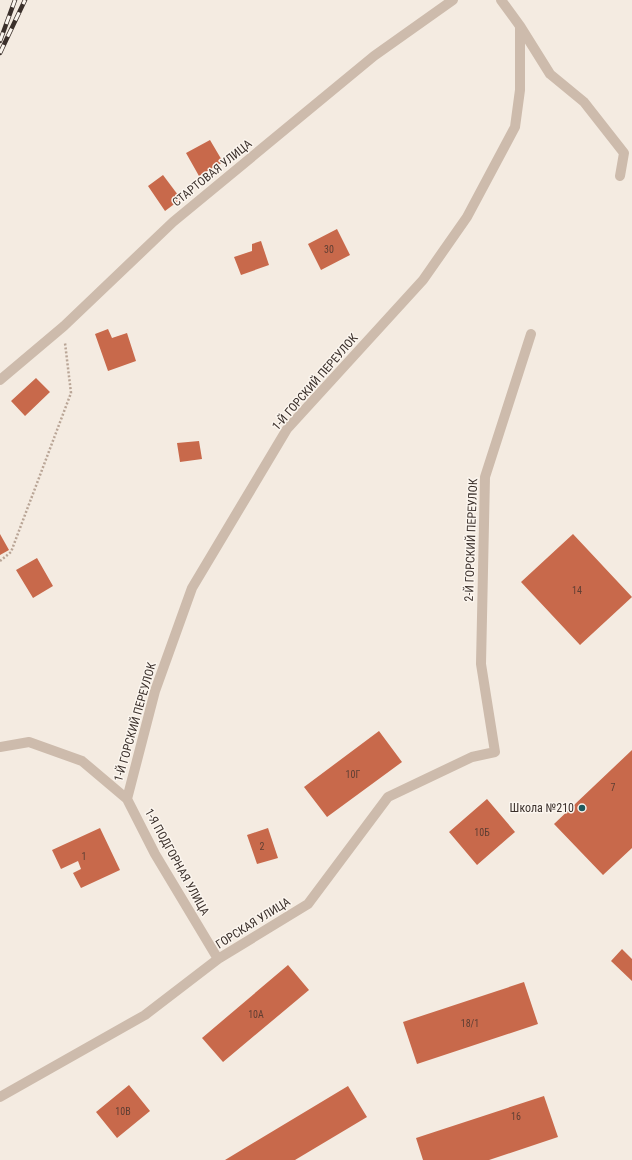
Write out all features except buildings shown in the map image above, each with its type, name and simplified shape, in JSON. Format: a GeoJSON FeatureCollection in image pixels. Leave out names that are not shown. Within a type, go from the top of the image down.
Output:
{"type":"FeatureCollection","features":[{"type":"Feature","properties":{"kind":"street","name":"СТАРТОВАЯ УЛИЦА"},"geometry":{"type":"LineString","coordinates":[[0,380],[64,326],[172,222],[374,56],[453,0]]}},
{"type":"Feature","properties":{"kind":"street"},"geometry":{"type":"LineString","coordinates":[[500,0],[520,26],[550,74],[584,102],[624,153],[620,176]]}},
{"type":"Feature","properties":{"kind":"street","name":"1-Й ГОРСКИЙ ПЕРЕУЛОК"},"geometry":{"type":"LineString","coordinates":[[127,799],[155,691],[192,588],[287,429],[423,280],[467,217],[515,127],[520,90],[520,26]]}},
{"type":"Feature","properties":{"kind":"street","name":"2-Й ГОРСКИЙ ПЕРЕУЛОК"},"geometry":{"type":"LineString","coordinates":[[495,752],[481,664],[485,477],[531,334]]}},
{"type":"Feature","properties":{"kind":"street","name":"1-Я ПОДГОРНАЯ УЛИЦА"},"geometry":{"type":"LineString","coordinates":[[0,747],[29,742],[82,761],[127,799],[155,854],[218,959]]}},
{"type":"Feature","properties":{"kind":"street","name":"ГОРСКАЯ УЛИЦА"},"geometry":{"type":"LineString","coordinates":[[0,1097],[145,1015],[218,959],[308,904],[388,797],[472,758],[495,752]]}},
{"type":"Feature","properties":{"kind":"path"},"geometry":{"type":"LineString","coordinates":[[0,561],[11,552],[72,393],[64,326]]}},
{"type":"Feature","properties":{"kind":"railway"},"geometry":{"type":"LineString","coordinates":[[0,41],[15,0]]}},
{"type":"Feature","properties":{"kind":"railway"},"geometry":{"type":"LineString","coordinates":[[0,53],[25,0]]}},
{"type":"Feature","properties":{"kind":"place","name":"Школа №210"},"geometry":{"type":"Point","coordinates":[582,808]}}]}
